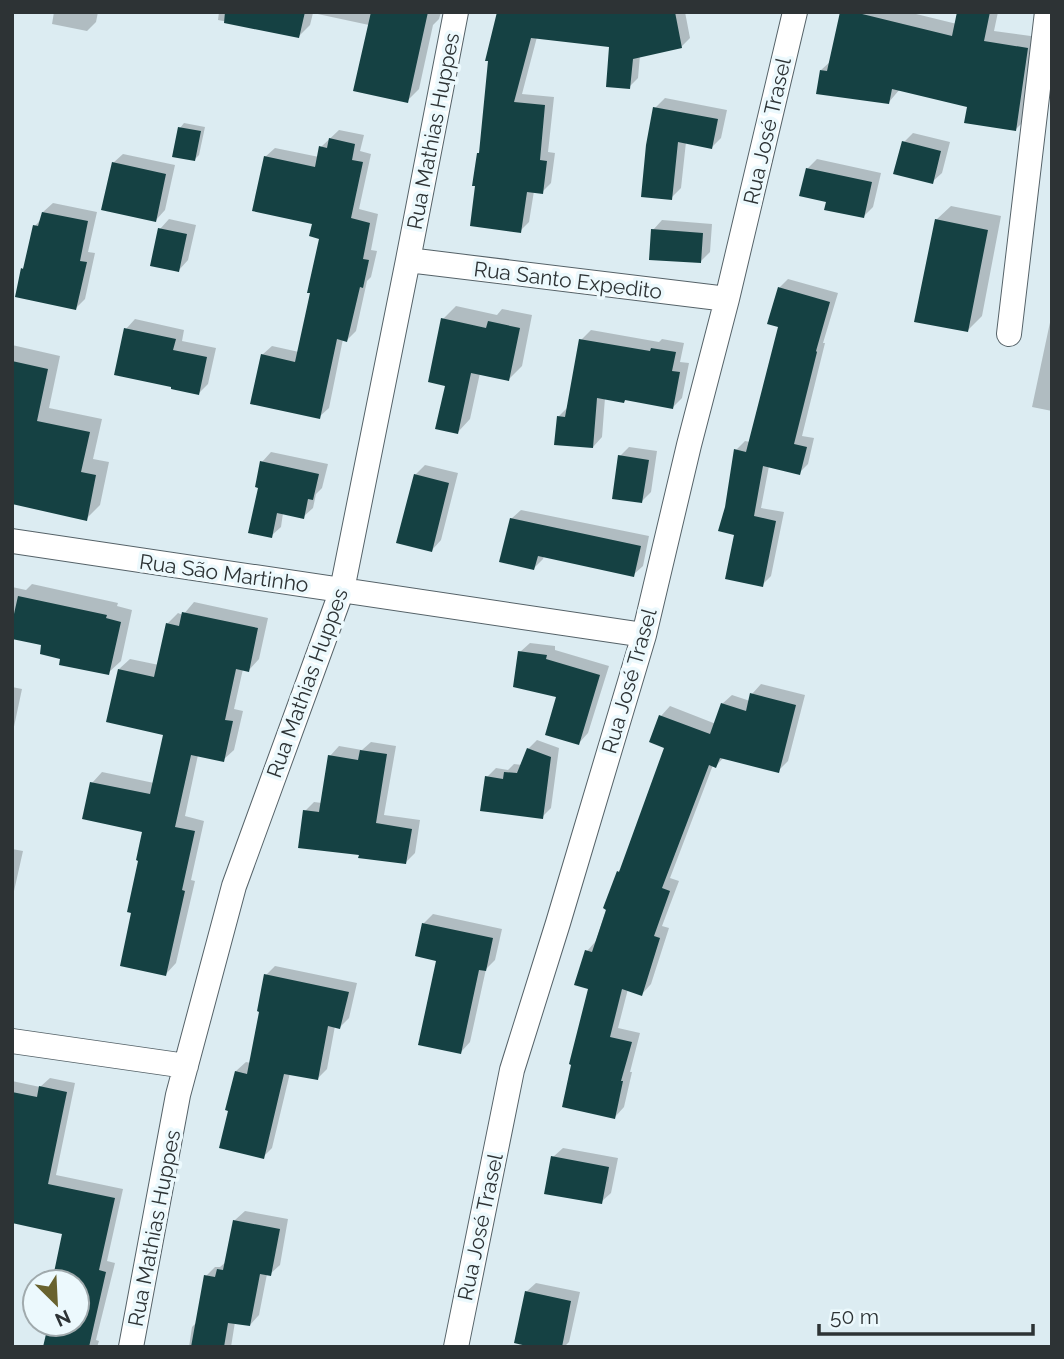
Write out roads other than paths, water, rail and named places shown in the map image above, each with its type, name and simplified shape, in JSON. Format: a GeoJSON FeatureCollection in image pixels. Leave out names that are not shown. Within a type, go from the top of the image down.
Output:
{"type":"FeatureCollection","features":[{"type":"Feature","properties":{"kind":"street","name":"Rua Mathias Huppes"},"geometry":{"type":"LineString","coordinates":[[131,1347],[178,1095],[234,886],[342,590],[456,12]]}},
{"type":"Feature","properties":{"kind":"street","name":"Rua José Trasel"},"geometry":{"type":"LineString","coordinates":[[456,1347],[512,1070],[644,635],[795,12]]}},
{"type":"Feature","properties":{"kind":"street"},"geometry":{"type":"LineString","coordinates":[[1009,334],[1047,12]]}},
{"type":"Feature","properties":{"kind":"street","name":"Rua Santo Expedito"},"geometry":{"type":"LineString","coordinates":[[408,260],[727,299]]}},
{"type":"Feature","properties":{"kind":"street","name":"Rua São Martinho"},"geometry":{"type":"LineString","coordinates":[[12,541],[644,635]]}},
{"type":"Feature","properties":{"kind":"street"},"geometry":{"type":"LineString","coordinates":[[12,1041],[186,1066]]}}]}
